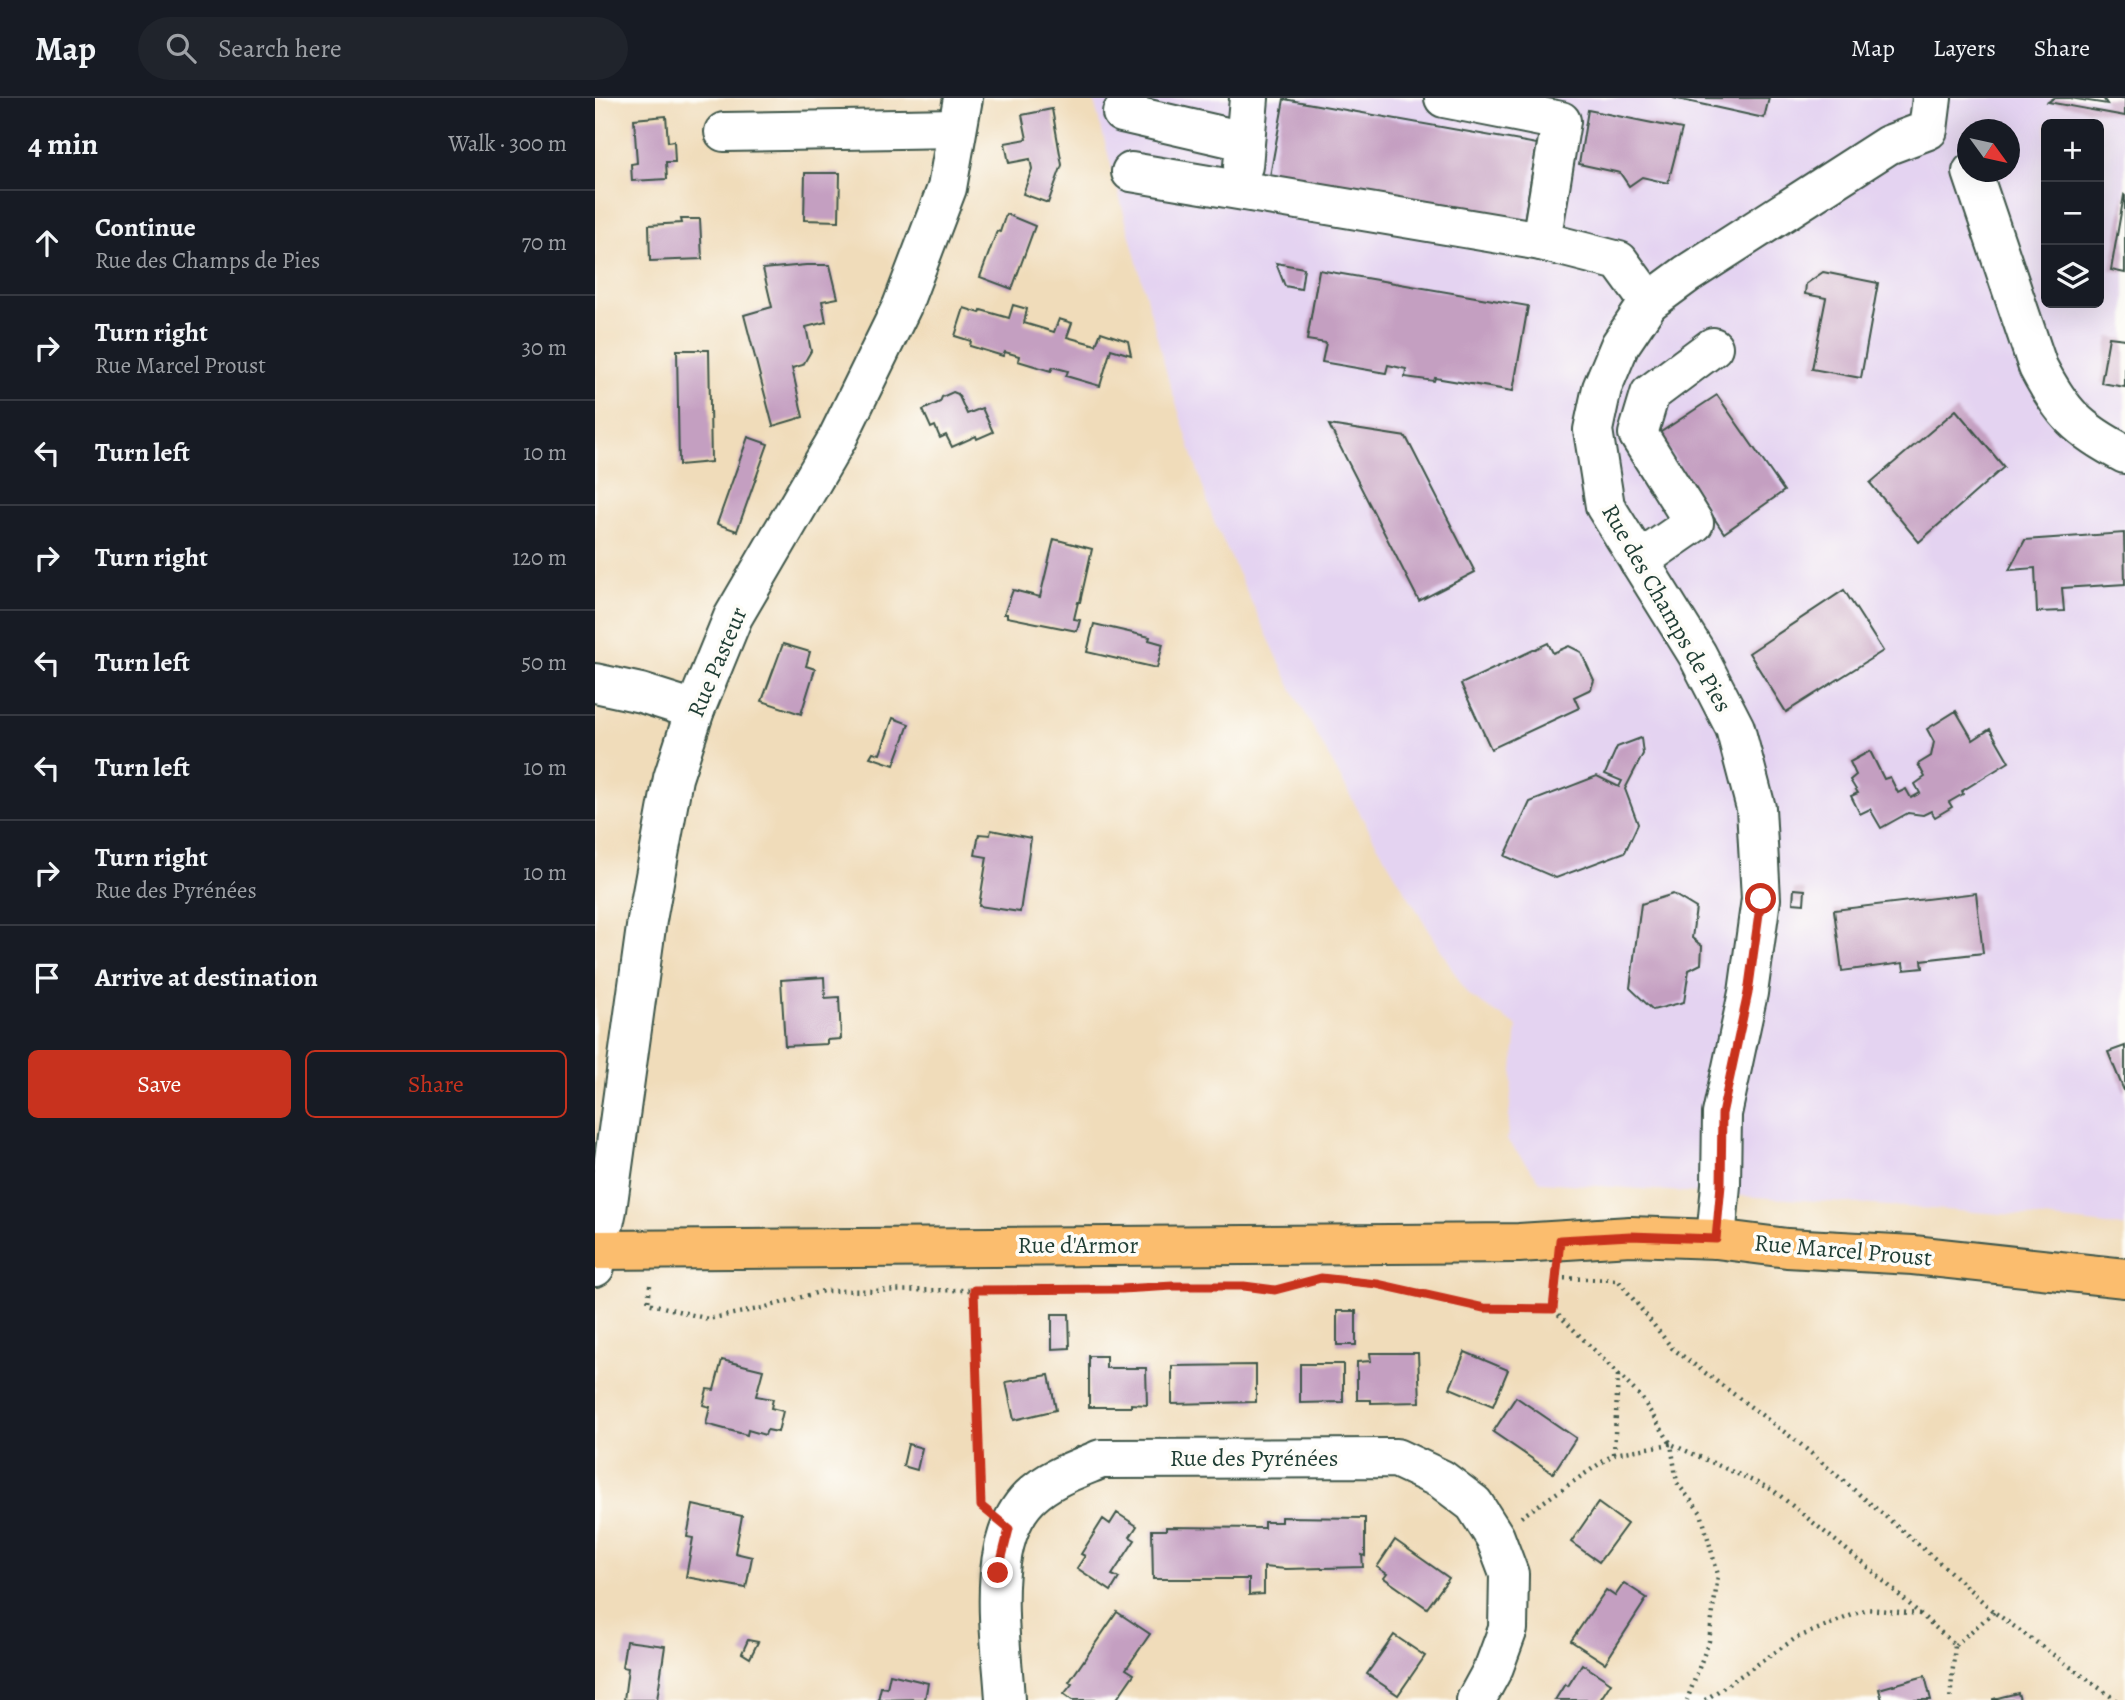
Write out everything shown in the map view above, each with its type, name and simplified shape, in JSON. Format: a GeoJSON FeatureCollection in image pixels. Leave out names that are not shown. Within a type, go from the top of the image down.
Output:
{"type":"FeatureCollection","features":[{"type":"Feature","properties":{"kind":"main road","name":"Rue Marcel Proust"},"geometry":{"type":"LineString","coordinates":[[1560,1240],[1630,1236],[1716,1239],[1787,1248],[1913,1255],[2125,1278]]}},
{"type":"Feature","properties":{"kind":"main road","name":"Rue d'Armor"},"geometry":{"type":"LineString","coordinates":[[596,1255],[653,1249],[1519,1243],[1560,1240]]}},
{"type":"Feature","properties":{"kind":"street"},"geometry":{"type":"LineString","coordinates":[[1241,190],[1249,98]]}},
{"type":"Feature","properties":{"kind":"street"},"geometry":{"type":"LineString","coordinates":[[1444,98],[1561,121],[1541,241]]}},
{"type":"Feature","properties":{"kind":"street"},"geometry":{"type":"LineString","coordinates":[[724,132],[960,113]]}},
{"type":"Feature","properties":{"kind":"street","name":"Rue Pasteur"},"geometry":{"type":"LineString","coordinates":[[596,1255],[607,1210],[647,920],[671,791],[695,710],[733,617],[837,439],[902,306],[947,188],[960,113]]}},
{"type":"Feature","properties":{"kind":"street"},"geometry":{"type":"LineString","coordinates":[[1122,113],[1244,141]]}},
{"type":"Feature","properties":{"kind":"street"},"geometry":{"type":"LineString","coordinates":[[1930,114],[1957,143]]}},
{"type":"Feature","properties":{"kind":"street","name":"Rue des Champs de Pies"},"geometry":{"type":"LineString","coordinates":[[1716,1239],[1721,1185],[1722,1114],[1748,993],[1761,899],[1756,808],[1735,728],[1697,654],[1605,506],[1593,430],[1602,388],[1620,345],[1649,302],[1687,274],[1888,145],[1930,114]]}},
{"type":"Feature","properties":{"kind":"street"},"geometry":{"type":"LineString","coordinates":[[1131,172],[1541,241],[1619,261],[1649,302]]}},
{"type":"Feature","properties":{"kind":"street"},"geometry":{"type":"LineString","coordinates":[[1975,182],[2038,366],[2053,395],[2070,416],[2095,438],[2125,454]]}},
{"type":"Feature","properties":{"kind":"street"},"geometry":{"type":"LineString","coordinates":[[1639,561],[1694,523],[1638,434],[1650,394],[1713,347]]}},
{"type":"Feature","properties":{"kind":"street"},"geometry":{"type":"LineString","coordinates":[[595,683],[641,693],[695,710]]}},
{"type":"Feature","properties":{"kind":"street","name":"Rue des Pyrénées"},"geometry":{"type":"LineString","coordinates":[[1006,1700],[998,1573],[1009,1529],[1029,1497],[1064,1474],[1101,1459],[1395,1458],[1441,1479],[1475,1504],[1496,1537],[1509,1574],[1508,1629],[1476,1700]]}},
{"type":"Feature","properties":{"kind":"path"},"geometry":{"type":"LineString","coordinates":[[1553,1309],[1560,1240]]}},
{"type":"Feature","properties":{"kind":"path"},"geometry":{"type":"LineString","coordinates":[[653,1249],[648,1303],[708,1319],[763,1308],[823,1291],[1122,1289],[1173,1286],[1244,1286],[1275,1290],[1310,1281]]}},
{"type":"Feature","properties":{"kind":"path"},"geometry":{"type":"LineString","coordinates":[[1556,1278],[1618,1280],[1672,1348],[1799,1443],[1994,1612],[2116,1700]]}},
{"type":"Feature","properties":{"kind":"path"},"geometry":{"type":"LineString","coordinates":[[1343,1281],[1377,1284],[1484,1308],[1553,1309],[1641,1397],[1671,1444],[1677,1483],[1701,1513],[1718,1575],[1709,1641],[1687,1700]]}},
{"type":"Feature","properties":{"kind":"path"},"geometry":{"type":"LineString","coordinates":[[974,1290],[981,1506],[1009,1529]]}},
{"type":"Feature","properties":{"kind":"path"},"geometry":{"type":"LineString","coordinates":[[1614,1454],[1618,1375]]}},
{"type":"Feature","properties":{"kind":"path"},"geometry":{"type":"LineString","coordinates":[[1496,1537],[1549,1497],[1614,1454],[1671,1444],[1773,1490],[1955,1645]]}},
{"type":"Feature","properties":{"kind":"path"},"geometry":{"type":"LineString","coordinates":[[1705,1700],[1796,1638],[1867,1609],[1921,1614]]}},
{"type":"Feature","properties":{"kind":"path"},"geometry":{"type":"LineString","coordinates":[[1950,1700],[1955,1645],[1994,1612]]}},
{"type":"Feature","properties":{"kind":"shaded area"},"geometry":{"type":"Polygon","coordinates":[[[1093,98],[2125,98],[2125,1227],[2017,1215],[1541,1182],[1507,1140],[1517,1026],[1468,995],[1374,839],[1296,697],[1214,522],[1168,378],[1093,98]]]}},
{"type":"Feature","properties":{"kind":"building"},"geometry":{"type":"Polygon","coordinates":[[[1673,98],[1769,98],[1764,118],[1673,98]]]}},
{"type":"Feature","properties":{"kind":"building"},"geometry":{"type":"Polygon","coordinates":[[[2054,98],[2107,104],[2103,98],[2125,98],[2125,116],[2048,102],[2054,98]]]}},
{"type":"Feature","properties":{"kind":"building"},"geometry":{"type":"Polygon","coordinates":[[[1284,99],[1537,144],[1524,221],[1270,176],[1284,99]]]}},
{"type":"Feature","properties":{"kind":"building"},"geometry":{"type":"Polygon","coordinates":[[[1052,109],[1062,165],[1048,203],[1023,194],[1032,169],[1030,159],[1009,163],[1005,143],[1027,139],[1022,115],[1052,109]]]}},
{"type":"Feature","properties":{"kind":"building"},"geometry":{"type":"Polygon","coordinates":[[[1588,110],[1682,129],[1668,183],[1642,177],[1629,186],[1620,173],[1579,164],[1588,110]]]}},
{"type":"Feature","properties":{"kind":"building"},"geometry":{"type":"Polygon","coordinates":[[[666,116],[668,142],[674,141],[675,162],[666,162],[667,179],[632,181],[631,164],[637,163],[634,119],[666,116]]]}},
{"type":"Feature","properties":{"kind":"building"},"geometry":{"type":"Polygon","coordinates":[[[805,173],[840,173],[839,221],[804,220],[805,173]]]}},
{"type":"Feature","properties":{"kind":"building"},"geometry":{"type":"Polygon","coordinates":[[[2125,196],[2125,273],[2111,270],[2125,196]]]}},
{"type":"Feature","properties":{"kind":"building"},"geometry":{"type":"Polygon","coordinates":[[[1006,214],[1035,226],[1012,289],[980,277],[1006,214]]]}},
{"type":"Feature","properties":{"kind":"building"},"geometry":{"type":"Polygon","coordinates":[[[681,219],[700,219],[702,259],[650,261],[649,225],[682,223],[681,219]]]}},
{"type":"Feature","properties":{"kind":"building"},"geometry":{"type":"Polygon","coordinates":[[[1276,263],[1304,268],[1301,289],[1285,286],[1276,263]]]}},
{"type":"Feature","properties":{"kind":"building"},"geometry":{"type":"Polygon","coordinates":[[[830,265],[838,298],[822,301],[826,322],[806,327],[811,351],[803,365],[792,368],[803,417],[773,426],[744,315],[772,307],[763,269],[830,265]]]}},
{"type":"Feature","properties":{"kind":"building"},"geometry":{"type":"Polygon","coordinates":[[[1319,270],[1528,306],[1513,391],[1435,378],[1434,381],[1405,377],[1406,369],[1388,365],[1386,373],[1322,362],[1326,343],[1307,340],[1319,270]]]}},
{"type":"Feature","properties":{"kind":"building"},"geometry":{"type":"Polygon","coordinates":[[[1823,272],[1878,283],[1861,378],[1812,369],[1826,298],[1805,294],[1806,284],[1823,272]]]}},
{"type":"Feature","properties":{"kind":"building"},"geometry":{"type":"Polygon","coordinates":[[[1013,305],[1027,309],[1024,323],[1054,332],[1059,319],[1072,323],[1067,337],[1096,345],[1101,332],[1128,341],[1131,355],[1111,349],[1100,386],[1066,376],[1068,371],[1053,367],[1051,371],[1018,361],[1019,356],[1005,352],[1003,356],[970,346],[971,341],[955,336],[964,308],[1009,318],[1013,305]]]}},
{"type":"Feature","properties":{"kind":"building"},"geometry":{"type":"Polygon","coordinates":[[[2109,337],[2125,339],[2125,387],[2101,383],[2109,337]]]}},
{"type":"Feature","properties":{"kind":"building"},"geometry":{"type":"Polygon","coordinates":[[[677,350],[709,350],[711,462],[679,465],[677,350]]]}},
{"type":"Feature","properties":{"kind":"building"},"geometry":{"type":"Polygon","coordinates":[[[953,392],[958,394],[967,414],[982,408],[993,432],[952,447],[946,435],[940,438],[935,426],[931,428],[923,410],[953,392]]]}},
{"type":"Feature","properties":{"kind":"building"},"geometry":{"type":"Polygon","coordinates":[[[1717,395],[1784,491],[1724,533],[1658,434],[1717,395]]]}},
{"type":"Feature","properties":{"kind":"building"},"geometry":{"type":"Polygon","coordinates":[[[1956,410],[2004,467],[1919,542],[1870,483],[1956,410]]]}},
{"type":"Feature","properties":{"kind":"building"},"geometry":{"type":"Polygon","coordinates":[[[1329,425],[1406,437],[1475,572],[1419,601],[1329,425]]]}},
{"type":"Feature","properties":{"kind":"building"},"geometry":{"type":"Polygon","coordinates":[[[748,437],[768,444],[737,531],[717,524],[748,437]]]}},
{"type":"Feature","properties":{"kind":"building"},"geometry":{"type":"Polygon","coordinates":[[[2124,533],[2125,584],[2062,588],[2064,611],[2037,612],[2035,568],[2009,570],[2025,540],[2124,533]]]}},
{"type":"Feature","properties":{"kind":"building"},"geometry":{"type":"Polygon","coordinates":[[[1054,539],[1092,549],[1074,619],[1080,620],[1077,631],[1007,617],[1007,614],[1004,614],[1013,590],[1040,597],[1054,539]]]}},
{"type":"Feature","properties":{"kind":"building"},"geometry":{"type":"Polygon","coordinates":[[[1844,590],[1883,651],[1786,712],[1749,653],[1844,590]]]}},
{"type":"Feature","properties":{"kind":"building"},"geometry":{"type":"Polygon","coordinates":[[[1094,624],[1150,637],[1149,640],[1163,644],[1157,668],[1087,652],[1094,624]]]}},
{"type":"Feature","properties":{"kind":"building"},"geometry":{"type":"Polygon","coordinates":[[[1548,643],[1553,653],[1569,646],[1581,652],[1594,680],[1591,689],[1574,697],[1579,708],[1491,749],[1461,684],[1548,643]]]}},
{"type":"Feature","properties":{"kind":"building"},"geometry":{"type":"Polygon","coordinates":[[[783,644],[810,652],[806,666],[815,669],[801,714],[762,701],[783,644]]]}},
{"type":"Feature","properties":{"kind":"building"},"geometry":{"type":"Polygon","coordinates":[[[1956,711],[1973,740],[1990,729],[2009,762],[1962,791],[1963,794],[1949,802],[1952,807],[1935,817],[1931,811],[1923,815],[1908,813],[1881,828],[1870,809],[1860,814],[1851,796],[1858,793],[1850,780],[1856,775],[1850,762],[1870,751],[1884,779],[1890,777],[1898,793],[1906,789],[1911,798],[1920,793],[1915,784],[1925,777],[1918,764],[1931,756],[1934,742],[1927,729],[1956,711]]]}},
{"type":"Feature","properties":{"kind":"building"},"geometry":{"type":"Polygon","coordinates":[[[893,718],[909,724],[894,765],[870,757],[873,752],[880,754],[893,718]]]}},
{"type":"Feature","properties":{"kind":"building"},"geometry":{"type":"Polygon","coordinates":[[[1641,738],[1643,754],[1625,789],[1638,824],[1625,852],[1556,878],[1505,856],[1530,802],[1597,776],[1619,787],[1622,781],[1605,774],[1617,747],[1641,738]]]}},
{"type":"Feature","properties":{"kind":"building"},"geometry":{"type":"Polygon","coordinates":[[[991,830],[1031,838],[1020,912],[979,906],[987,857],[975,855],[979,834],[990,835],[991,830]]]}},
{"type":"Feature","properties":{"kind":"building"},"geometry":{"type":"Polygon","coordinates":[[[1794,889],[1805,890],[1804,904],[1793,903],[1794,889]]]}},
{"type":"Feature","properties":{"kind":"building"},"geometry":{"type":"Polygon","coordinates":[[[1976,893],[1983,953],[1922,960],[1923,968],[1904,970],[1903,963],[1842,971],[1834,910],[1976,893]]]}},
{"type":"Feature","properties":{"kind":"building"},"geometry":{"type":"Polygon","coordinates":[[[1673,894],[1696,908],[1692,938],[1702,946],[1701,964],[1689,970],[1684,1002],[1653,1010],[1630,988],[1641,904],[1673,894]]]}},
{"type":"Feature","properties":{"kind":"building"},"geometry":{"type":"Polygon","coordinates":[[[824,977],[825,998],[839,997],[841,1039],[827,1040],[827,1044],[785,1046],[781,980],[824,977]]]}},
{"type":"Feature","properties":{"kind":"building"},"geometry":{"type":"Polygon","coordinates":[[[2125,1046],[2125,1093],[2108,1052],[2125,1046]]]}},
{"type":"Feature","properties":{"kind":"building"},"geometry":{"type":"Polygon","coordinates":[[[1337,1311],[1356,1311],[1356,1345],[1337,1345],[1337,1311]]]}},
{"type":"Feature","properties":{"kind":"building"},"geometry":{"type":"Polygon","coordinates":[[[1052,1314],[1069,1314],[1070,1348],[1052,1349],[1052,1314]]]}},
{"type":"Feature","properties":{"kind":"building"},"geometry":{"type":"Polygon","coordinates":[[[1465,1352],[1508,1370],[1493,1406],[1450,1388],[1465,1352]]]}},
{"type":"Feature","properties":{"kind":"building"},"geometry":{"type":"Polygon","coordinates":[[[1370,1353],[1418,1353],[1420,1402],[1371,1403],[1371,1400],[1357,1400],[1357,1362],[1371,1361],[1370,1353]]]}},
{"type":"Feature","properties":{"kind":"building"},"geometry":{"type":"Polygon","coordinates":[[[1089,1356],[1106,1356],[1106,1368],[1146,1368],[1147,1405],[1089,1407],[1089,1356]]]}},
{"type":"Feature","properties":{"kind":"building"},"geometry":{"type":"Polygon","coordinates":[[[722,1360],[763,1370],[756,1396],[773,1399],[771,1408],[783,1411],[778,1432],[767,1430],[765,1435],[748,1430],[747,1435],[706,1424],[710,1407],[703,1405],[707,1389],[714,1390],[722,1360]]]}},
{"type":"Feature","properties":{"kind":"building"},"geometry":{"type":"Polygon","coordinates":[[[1300,1364],[1343,1364],[1343,1402],[1300,1403],[1300,1364]]]}},
{"type":"Feature","properties":{"kind":"building"},"geometry":{"type":"Polygon","coordinates":[[[1256,1365],[1256,1402],[1172,1404],[1172,1366],[1256,1365]]]}},
{"type":"Feature","properties":{"kind":"building"},"geometry":{"type":"Polygon","coordinates":[[[1049,1375],[1056,1410],[1014,1420],[1006,1382],[1049,1375]]]}},
{"type":"Feature","properties":{"kind":"building"},"geometry":{"type":"Polygon","coordinates":[[[1516,1397],[1576,1438],[1553,1473],[1493,1432],[1516,1397]]]}},
{"type":"Feature","properties":{"kind":"building"},"geometry":{"type":"Polygon","coordinates":[[[908,1444],[922,1448],[917,1470],[903,1466],[908,1444]]]}},
{"type":"Feature","properties":{"kind":"building"},"geometry":{"type":"Polygon","coordinates":[[[1598,1503],[1627,1524],[1599,1562],[1571,1542],[1598,1503]]]}},
{"type":"Feature","properties":{"kind":"building"},"geometry":{"type":"Polygon","coordinates":[[[693,1505],[742,1516],[735,1553],[752,1557],[746,1588],[686,1577],[693,1538],[687,1537],[693,1505]]]}},
{"type":"Feature","properties":{"kind":"building"},"geometry":{"type":"Polygon","coordinates":[[[1117,1513],[1137,1526],[1130,1537],[1135,1540],[1112,1575],[1119,1578],[1111,1591],[1077,1568],[1085,1556],[1081,1554],[1103,1519],[1110,1524],[1117,1513]]]}},
{"type":"Feature","properties":{"kind":"building"},"geometry":{"type":"Polygon","coordinates":[[[1281,1517],[1365,1518],[1363,1567],[1264,1567],[1264,1594],[1249,1595],[1249,1579],[1153,1579],[1152,1530],[1166,1530],[1166,1527],[1264,1528],[1264,1522],[1281,1522],[1281,1517]]]}},
{"type":"Feature","properties":{"kind":"building"},"geometry":{"type":"Polygon","coordinates":[[[1395,1540],[1449,1578],[1427,1608],[1384,1578],[1387,1574],[1377,1567],[1395,1540]]]}},
{"type":"Feature","properties":{"kind":"building"},"geometry":{"type":"Polygon","coordinates":[[[1624,1583],[1647,1598],[1605,1663],[1571,1641],[1606,1590],[1615,1596],[1624,1583]]]}},
{"type":"Feature","properties":{"kind":"building"},"geometry":{"type":"Polygon","coordinates":[[[1117,1612],[1150,1634],[1126,1669],[1134,1674],[1116,1700],[1072,1700],[1064,1694],[1072,1684],[1069,1682],[1117,1612]]]}},
{"type":"Feature","properties":{"kind":"building"},"geometry":{"type":"Polygon","coordinates":[[[1394,1635],[1425,1656],[1398,1695],[1367,1674],[1394,1635]]]}},
{"type":"Feature","properties":{"kind":"building"},"geometry":{"type":"Polygon","coordinates":[[[748,1640],[758,1642],[750,1658],[742,1653],[748,1640]]]}},
{"type":"Feature","properties":{"kind":"building"},"geometry":{"type":"Polygon","coordinates":[[[626,1641],[665,1646],[657,1700],[624,1700],[628,1668],[622,1667],[626,1641]]]}},
{"type":"Feature","properties":{"kind":"building"},"geometry":{"type":"Polygon","coordinates":[[[1582,1664],[1611,1683],[1600,1700],[1555,1700],[1565,1684],[1568,1686],[1582,1664]]]}},
{"type":"Feature","properties":{"kind":"building"},"geometry":{"type":"Polygon","coordinates":[[[890,1674],[928,1683],[925,1699],[878,1700],[881,1687],[887,1688],[890,1674]]]}},
{"type":"Feature","properties":{"kind":"building"},"geometry":{"type":"Polygon","coordinates":[[[1925,1676],[1931,1700],[1882,1700],[1879,1689],[1925,1676]]]}},
{"type":"Feature","properties":{"kind":"building"},"geometry":{"type":"Polygon","coordinates":[[[2018,1693],[2020,1700],[1993,1700],[1993,1699],[2018,1693]]]}},
{"type":"Feature","properties":{"kind":"route"},"geometry":{"type":"LineString","coordinates":[[998,1573],[1009,1529],[981,1506],[974,1290],[1244,1286],[1275,1290],[1321,1278],[1377,1284],[1484,1308],[1553,1309],[1560,1240],[1630,1236],[1716,1239],[1721,1185],[1722,1114],[1748,993],[1761,899]]}}]}
